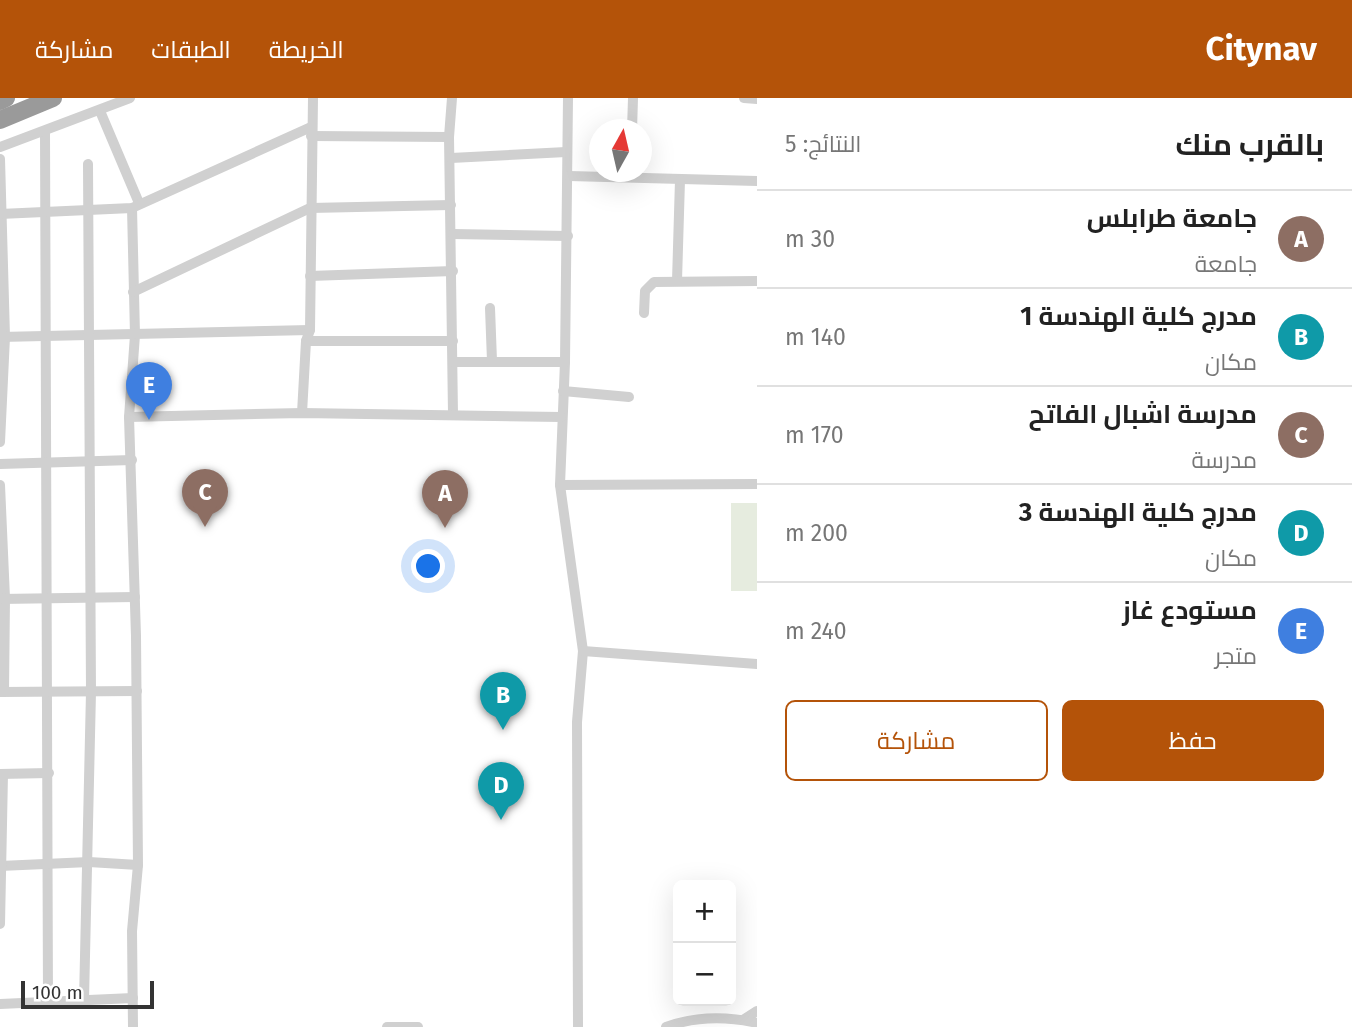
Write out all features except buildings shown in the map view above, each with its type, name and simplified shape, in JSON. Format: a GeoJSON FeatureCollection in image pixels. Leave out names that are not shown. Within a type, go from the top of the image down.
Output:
{"type":"FeatureCollection","features":[{"type":"Feature","properties":{"kind":"highway"},"geometry":{"type":"LineString","coordinates":[[0,101],[6,98]]}},
{"type":"Feature","properties":{"kind":"highway"},"geometry":{"type":"LineString","coordinates":[[0,120],[53,98]]}},
{"type":"Feature","properties":{"kind":"street"},"geometry":{"type":"LineString","coordinates":[[0,147],[130,98]]}},
{"type":"Feature","properties":{"kind":"street"},"geometry":{"type":"LineString","coordinates":[[302,413],[306,341],[310,330],[313,98]]}},
{"type":"Feature","properties":{"kind":"street"},"geometry":{"type":"LineString","coordinates":[[452,98],[449,137],[453,234],[453,414]]}},
{"type":"Feature","properties":{"kind":"street"},"geometry":{"type":"LineString","coordinates":[[568,98],[568,236],[559,485],[583,651],[577,722],[579,1027]]}},
{"type":"Feature","properties":{"kind":"street"},"geometry":{"type":"LineString","coordinates":[[632,119],[633,98]]}},
{"type":"Feature","properties":{"kind":"street"},"geometry":{"type":"LineString","coordinates":[[744,98],[757,99]]}},
{"type":"Feature","properties":{"kind":"street"},"geometry":{"type":"LineString","coordinates":[[100,111],[136,205],[133,292],[135,335],[129,417],[137,691],[135,745],[138,865],[132,931],[133,1027]]}},
{"type":"Feature","properties":{"kind":"street"},"geometry":{"type":"LineString","coordinates":[[45,131],[44,461],[50,863],[48,1002]]}},
{"type":"Feature","properties":{"kind":"street"},"geometry":{"type":"LineString","coordinates":[[0,214],[89,211],[136,205],[311,131],[449,137]]}},
{"type":"Feature","properties":{"kind":"street"},"geometry":{"type":"LineString","coordinates":[[451,158],[566,152]]}},
{"type":"Feature","properties":{"kind":"street"},"geometry":{"type":"LineString","coordinates":[[0,159],[0,442]]}},
{"type":"Feature","properties":{"kind":"street"},"geometry":{"type":"LineString","coordinates":[[84,1000],[91,692],[88,164]]}},
{"type":"Feature","properties":{"kind":"street"},"geometry":{"type":"LineString","coordinates":[[569,176],[589,176]]}},
{"type":"Feature","properties":{"kind":"street"},"geometry":{"type":"LineString","coordinates":[[652,177],[757,181]]}},
{"type":"Feature","properties":{"kind":"street"},"geometry":{"type":"LineString","coordinates":[[677,281],[680,180]]}},
{"type":"Feature","properties":{"kind":"street"},"geometry":{"type":"LineString","coordinates":[[133,292],[310,208],[451,205]]}},
{"type":"Feature","properties":{"kind":"street"},"geometry":{"type":"LineString","coordinates":[[453,234],[568,236]]}},
{"type":"Feature","properties":{"kind":"street"},"geometry":{"type":"LineString","coordinates":[[310,276],[453,271]]}},
{"type":"Feature","properties":{"kind":"street"},"geometry":{"type":"LineString","coordinates":[[644,313],[645,291],[651,284],[677,281],[757,281]]}},
{"type":"Feature","properties":{"kind":"street"},"geometry":{"type":"LineString","coordinates":[[490,309],[492,361]]}},
{"type":"Feature","properties":{"kind":"street"},"geometry":{"type":"LineString","coordinates":[[2,337],[310,330]]}},
{"type":"Feature","properties":{"kind":"street"},"geometry":{"type":"LineString","coordinates":[[306,341],[453,341]]}},
{"type":"Feature","properties":{"kind":"street"},"geometry":{"type":"LineString","coordinates":[[454,362],[565,362]]}},
{"type":"Feature","properties":{"kind":"street"},"geometry":{"type":"LineString","coordinates":[[563,391],[629,397]]}},
{"type":"Feature","properties":{"kind":"street"},"geometry":{"type":"LineString","coordinates":[[129,417],[302,413],[561,417]]}},
{"type":"Feature","properties":{"kind":"street"},"geometry":{"type":"LineString","coordinates":[[0,464],[132,460]]}},
{"type":"Feature","properties":{"kind":"street"},"geometry":{"type":"LineString","coordinates":[[559,485],[757,484]]}},
{"type":"Feature","properties":{"kind":"street"},"geometry":{"type":"LineString","coordinates":[[0,485],[2,692],[137,691]]}},
{"type":"Feature","properties":{"kind":"street"},"geometry":{"type":"LineString","coordinates":[[3,599],[135,597]]}},
{"type":"Feature","properties":{"kind":"street"},"geometry":{"type":"LineString","coordinates":[[583,651],[757,664]]}},
{"type":"Feature","properties":{"kind":"street"},"geometry":{"type":"LineString","coordinates":[[0,923],[1,774],[48,773]]}},
{"type":"Feature","properties":{"kind":"street"},"geometry":{"type":"LineString","coordinates":[[1,865],[89,862],[138,865]]}},
{"type":"Feature","properties":{"kind":"street"},"geometry":{"type":"LineString","coordinates":[[0,1003],[133,998]]}},
{"type":"Feature","properties":{"kind":"street"},"geometry":{"type":"LineString","coordinates":[[743,1020],[757,1011]]}},
{"type":"Feature","properties":{"kind":"street"},"geometry":{"type":"LineString","coordinates":[[666,1027],[694,1019],[743,1020],[757,1023]]}},
{"type":"Feature","properties":{"kind":"street"},"geometry":{"type":"LineString","coordinates":[[387,1027],[418,1027]]}},
{"type":"Feature","properties":{"kind":"shaded area"},"geometry":{"type":"Polygon","coordinates":[[[731,503],[757,503],[757,591],[731,591],[731,503]]]}},
{"type":"Feature","properties":{"kind":"place","name":"مستودع غاز"},"geometry":{"type":"Point","coordinates":[149,420]}},
{"type":"Feature","properties":{"kind":"place","name":"مدرسة اشبال الفاتح"},"geometry":{"type":"Point","coordinates":[205,527]}},
{"type":"Feature","properties":{"kind":"place","name":"جامعة طرابلس"},"geometry":{"type":"Point","coordinates":[445,528]}},
{"type":"Feature","properties":{"kind":"place","name":"مدرج كلية الهندسة 1"},"geometry":{"type":"Point","coordinates":[503,730]}},
{"type":"Feature","properties":{"kind":"place","name":"مدرج كلية الهندسة 3"},"geometry":{"type":"Point","coordinates":[501,820]}}]}
